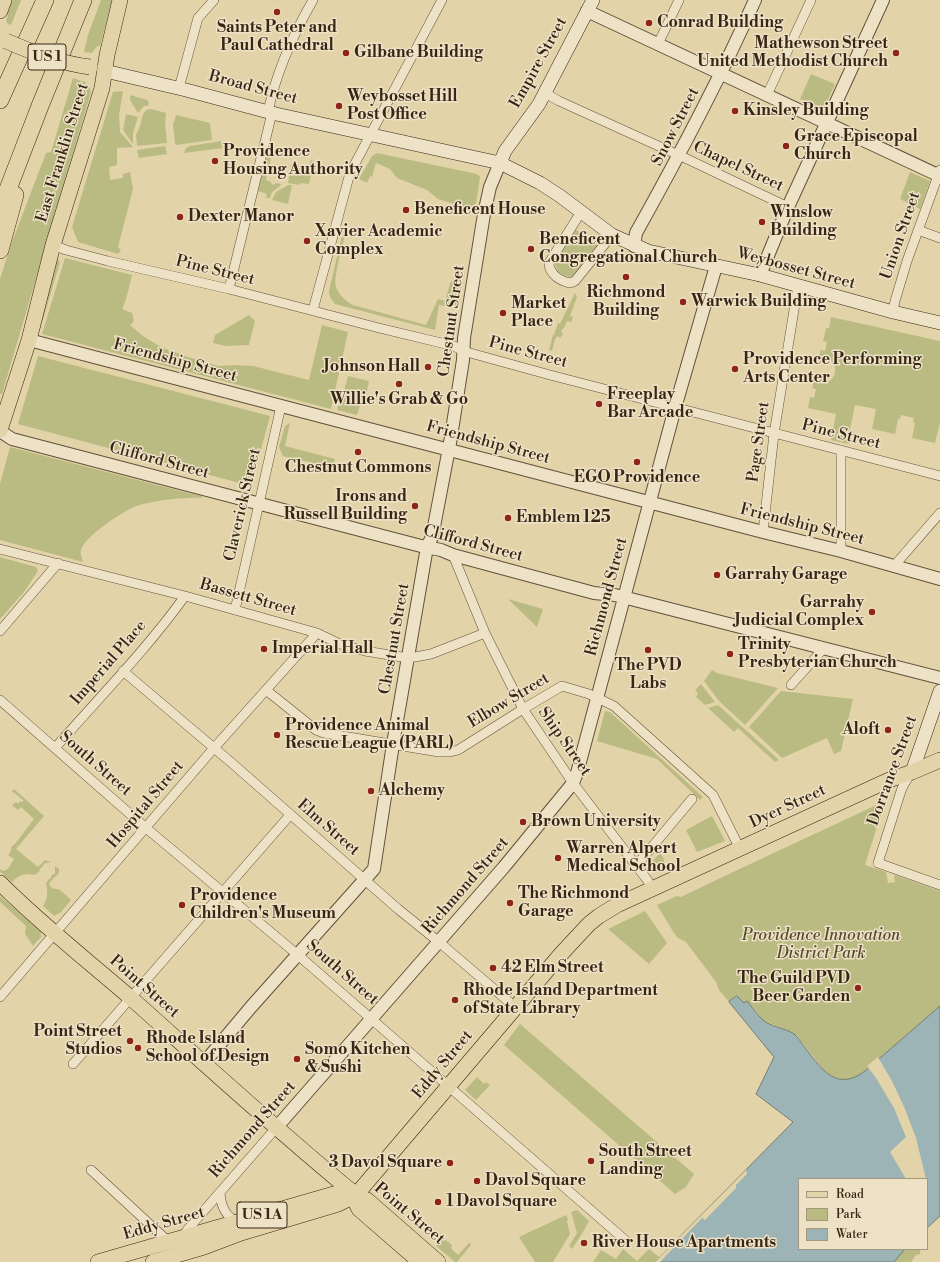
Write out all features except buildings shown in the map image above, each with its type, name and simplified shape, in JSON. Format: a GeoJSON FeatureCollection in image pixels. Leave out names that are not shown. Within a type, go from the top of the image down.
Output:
{"type":"FeatureCollection","features":[{"type":"Feature","properties":{"kind":"highway"},"geometry":{"type":"LineString","coordinates":[[0,100],[45,0]]}},
{"type":"Feature","properties":{"kind":"highway"},"geometry":{"type":"LineString","coordinates":[[0,210],[83,0]]}},
{"type":"Feature","properties":{"kind":"highway"},"geometry":{"type":"LineString","coordinates":[[0,77],[20,54]]}},
{"type":"Feature","properties":{"kind":"highway"},"geometry":{"type":"LineString","coordinates":[[0,250],[40,106]]}},
{"type":"Feature","properties":{"kind":"main road"},"geometry":{"type":"LineString","coordinates":[[0,11],[4,0]]}},
{"type":"Feature","properties":{"kind":"main road","name":"East Franklin Street"},"geometry":{"type":"LineString","coordinates":[[0,431],[28,340],[53,245],[102,88],[107,55],[120,0]]}},
{"type":"Feature","properties":{"kind":"main road","name":"Empire Street"},"geometry":{"type":"LineString","coordinates":[[500,163],[505,151],[536,109],[590,6]]}},
{"type":"Feature","properties":{"kind":"main road","name":"Broad Street"},"geometry":{"type":"LineString","coordinates":[[3,40],[37,54],[68,64],[90,67],[179,88],[270,112],[500,163]]}},
{"type":"Feature","properties":{"kind":"main road","name":"Weybosset Street"},"geometry":{"type":"LineString","coordinates":[[500,163],[555,193],[612,235],[634,246],[648,251],[760,274],[893,312],[940,323]]}},
{"type":"Feature","properties":{"kind":"main road","name":"Dorrance Street"},"geometry":{"type":"LineString","coordinates":[[912,772],[940,691]]}},
{"type":"Feature","properties":{"kind":"main road","name":"Dyer Street"},"geometry":{"type":"LineString","coordinates":[[652,890],[888,780],[940,760]]}},
{"type":"Feature","properties":{"kind":"main road","name":"Point Street"},"geometry":{"type":"LineString","coordinates":[[0,883],[55,934],[130,998],[276,1128],[356,1194],[367,1200],[438,1262]]}},
{"type":"Feature","properties":{"kind":"main road","name":"Eddy Street"},"geometry":{"type":"LineString","coordinates":[[153,1262],[187,1258],[210,1245],[241,1232],[338,1204],[356,1194],[449,1087],[561,954],[589,924],[617,905],[652,890]]}},
{"type":"Feature","properties":{"kind":"main road","name":"Eddy Street"},"geometry":{"type":"LineString","coordinates":[[98,1262],[334,1194],[356,1194]]}},
{"type":"Feature","properties":{"kind":"main road","name":"Point Street"},"geometry":{"type":"LineString","coordinates":[[356,1194],[356,1203],[359,1209],[420,1262]]}},
{"type":"Feature","properties":{"kind":"street"},"geometry":{"type":"LineString","coordinates":[[179,88],[198,18],[214,0]]}},
{"type":"Feature","properties":{"kind":"street"},"geometry":{"type":"LineString","coordinates":[[229,289],[270,112],[273,89],[282,60],[300,22],[313,0]]}},
{"type":"Feature","properties":{"kind":"street"},"geometry":{"type":"LineString","coordinates":[[313,310],[350,173],[442,0]]}},
{"type":"Feature","properties":{"kind":"street"},"geometry":{"type":"LineString","coordinates":[[658,44],[679,0]]}},
{"type":"Feature","properties":{"kind":"street","name":"Snow Street"},"geometry":{"type":"LineString","coordinates":[[634,246],[636,233],[680,156],[721,74],[755,0]]}},
{"type":"Feature","properties":{"kind":"street"},"geometry":{"type":"LineString","coordinates":[[767,96],[811,0]]}},
{"type":"Feature","properties":{"kind":"street"},"geometry":{"type":"LineString","coordinates":[[760,274],[788,207],[828,122],[880,1]]}},
{"type":"Feature","properties":{"kind":"street"},"geometry":{"type":"LineString","coordinates":[[590,6],[658,44],[767,96],[828,122],[939,174]]}},
{"type":"Feature","properties":{"kind":"street","name":"Chapel Street"},"geometry":{"type":"LineString","coordinates":[[545,93],[559,101],[788,207]]}},
{"type":"Feature","properties":{"kind":"street","name":"Chestnut Street"},"geometry":{"type":"LineString","coordinates":[[204,1063],[374,869],[393,744],[427,547],[432,537],[448,450],[487,200],[493,177],[500,163]]}},
{"type":"Feature","properties":{"kind":"street","name":"Union Street"},"geometry":{"type":"LineString","coordinates":[[893,312],[895,301],[918,230],[939,174]]}},
{"type":"Feature","properties":{"kind":"street"},"geometry":{"type":"LineString","coordinates":[[581,212],[550,260],[550,270],[559,278],[570,283],[575,280],[612,235]]}},
{"type":"Feature","properties":{"kind":"street"},"geometry":{"type":"LineString","coordinates":[[918,230],[940,238]]}},
{"type":"Feature","properties":{"kind":"street","name":"East Franklin Street"},"geometry":{"type":"LineString","coordinates":[[53,245],[108,261]]}},
{"type":"Feature","properties":{"kind":"street","name":"Pine Street"},"geometry":{"type":"LineString","coordinates":[[108,261],[229,289],[454,346],[463,351],[535,371],[940,476]]}},
{"type":"Feature","properties":{"kind":"street","name":"Richmond Street"},"geometry":{"type":"LineString","coordinates":[[175,1240],[185,1233],[439,942],[504,867],[573,782],[577,773],[625,598],[675,408],[716,266]]}},
{"type":"Feature","properties":{"kind":"street","name":"Page Street"},"geometry":{"type":"LineString","coordinates":[[763,532],[774,434],[798,285]]}},
{"type":"Feature","properties":{"kind":"street","name":"Friendship Street"},"geometry":{"type":"LineString","coordinates":[[28,340],[763,532],[841,551],[940,579]]}},
{"type":"Feature","properties":{"kind":"street","name":"Claverick Street"},"geometry":{"type":"LineString","coordinates":[[235,610],[281,406]]}},
{"type":"Feature","properties":{"kind":"street","name":"Clifford Street"},"geometry":{"type":"LineString","coordinates":[[0,431],[12,439],[453,555],[594,592],[625,598],[940,678]]}},
{"type":"Feature","properties":{"kind":"street"},"geometry":{"type":"LineString","coordinates":[[841,450],[841,551]]}},
{"type":"Feature","properties":{"kind":"street"},"geometry":{"type":"LineString","coordinates":[[894,566],[940,513]]}},
{"type":"Feature","properties":{"kind":"street","name":"Bassett Street"},"geometry":{"type":"LineString","coordinates":[[0,549],[185,596],[317,633],[340,644],[408,658],[431,654],[485,633]]}},
{"type":"Feature","properties":{"kind":"street","name":"Ship Street"},"geometry":{"type":"LineString","coordinates":[[453,555],[485,633],[523,709],[573,782],[648,881],[652,890]]}},
{"type":"Feature","properties":{"kind":"street"},"geometry":{"type":"LineString","coordinates":[[0,631],[58,563]]}},
{"type":"Feature","properties":{"kind":"street","name":"Imperial Place"},"geometry":{"type":"LineString","coordinates":[[55,748],[123,671],[185,596]]}},
{"type":"Feature","properties":{"kind":"street","name":"Hospital Street"},"geometry":{"type":"LineString","coordinates":[[0,997],[214,748],[317,633]]}},
{"type":"Feature","properties":{"kind":"street"},"geometry":{"type":"LineString","coordinates":[[791,685],[824,648]]}},
{"type":"Feature","properties":{"kind":"street","name":"Elm Street"},"geometry":{"type":"LineString","coordinates":[[123,671],[233,764],[398,910],[439,942],[515,1008]]}},
{"type":"Feature","properties":{"kind":"street","name":"Elbow Street"},"geometry":{"type":"LineString","coordinates":[[266,690],[308,725],[324,733],[439,752],[454,752],[562,686],[589,694],[614,706],[713,796],[740,849]]}},
{"type":"Feature","properties":{"kind":"street","name":"South Street"},"geometry":{"type":"LineString","coordinates":[[0,700],[146,828],[298,954],[625,1240]]}},
{"type":"Feature","properties":{"kind":"street","name":"Dorrance Street"},"geometry":{"type":"LineString","coordinates":[[912,772],[904,784],[901,792],[878,863],[940,886]]}},
{"type":"Feature","properties":{"kind":"street"},"geometry":{"type":"LineString","coordinates":[[636,866],[692,798]]}},
{"type":"Feature","properties":{"kind":"street"},"geometry":{"type":"LineString","coordinates":[[73,1064],[290,815]]}},
{"type":"Feature","properties":{"kind":"street"},"geometry":{"type":"LineString","coordinates":[[91,1170],[175,1240],[187,1258]]}},
{"type":"Feature","properties":{"kind":"street"},"geometry":{"type":"LineString","coordinates":[[220,1193],[224,1211],[232,1219],[238,1222]]}},
{"type":"Feature","properties":{"kind":"street"},"geometry":{"type":"LineString","coordinates":[[175,1240],[187,1258]]}},
{"type":"Feature","properties":{"kind":"green space"},"geometry":{"type":"Polygon","coordinates":[[[9,0],[21,0],[11,25],[6,21],[8,15],[5,14],[9,0]]]}},
{"type":"Feature","properties":{"kind":"green space"},"geometry":{"type":"Polygon","coordinates":[[[101,0],[112,0],[100,46],[97,46],[92,53],[84,52],[88,35],[101,0]]]}},
{"type":"Feature","properties":{"kind":"green space"},"geometry":{"type":"Polygon","coordinates":[[[811,74],[835,84],[823,110],[800,99],[811,74]]]}},
{"type":"Feature","properties":{"kind":"green space"},"geometry":{"type":"Polygon","coordinates":[[[73,78],[88,83],[91,92],[2,394],[0,394],[0,279],[12,242],[46,153],[51,152],[73,78]]]}},
{"type":"Feature","properties":{"kind":"green space"},"geometry":{"type":"Polygon","coordinates":[[[123,91],[119,115],[120,132],[133,147],[117,148],[117,165],[109,167],[110,180],[123,178],[123,174],[130,172],[133,189],[118,247],[121,250],[118,254],[78,242],[72,227],[113,92],[123,91]]]}},
{"type":"Feature","properties":{"kind":"green space"},"geometry":{"type":"Polygon","coordinates":[[[130,95],[147,100],[149,102],[148,106],[144,106],[138,113],[130,100],[130,95]]]}},
{"type":"Feature","properties":{"kind":"green space"},"geometry":{"type":"Polygon","coordinates":[[[151,109],[166,113],[165,124],[167,143],[137,146],[136,134],[146,110],[151,109]]]}},
{"type":"Feature","properties":{"kind":"green space"},"geometry":{"type":"Polygon","coordinates":[[[126,114],[138,117],[133,133],[133,144],[123,130],[126,114]]]}},
{"type":"Feature","properties":{"kind":"green space"},"geometry":{"type":"Polygon","coordinates":[[[176,115],[210,123],[212,140],[176,145],[173,125],[176,115]]]}},
{"type":"Feature","properties":{"kind":"green space"},"geometry":{"type":"Polygon","coordinates":[[[221,141],[222,148],[184,153],[186,148],[190,146],[221,141]]]}},
{"type":"Feature","properties":{"kind":"green space"},"geometry":{"type":"Polygon","coordinates":[[[165,146],[167,154],[139,158],[137,150],[165,146]]]}},
{"type":"Feature","properties":{"kind":"green space"},"geometry":{"type":"Polygon","coordinates":[[[377,153],[477,174],[480,177],[476,204],[467,208],[438,199],[427,190],[397,178],[390,169],[376,163],[372,177],[370,176],[367,183],[359,179],[372,156],[377,153]]]}},
{"type":"Feature","properties":{"kind":"green space"},"geometry":{"type":"Polygon","coordinates":[[[266,158],[271,158],[266,180],[274,185],[276,183],[281,184],[272,192],[270,198],[266,198],[267,194],[258,191],[266,158]]]}},
{"type":"Feature","properties":{"kind":"green space"},"geometry":{"type":"Polygon","coordinates":[[[311,160],[314,161],[309,184],[300,183],[300,185],[288,183],[291,164],[309,167],[311,160]]]}},
{"type":"Feature","properties":{"kind":"green space"},"geometry":{"type":"Polygon","coordinates":[[[910,172],[930,181],[920,209],[900,199],[910,172]]]}},
{"type":"Feature","properties":{"kind":"green space"},"geometry":{"type":"Polygon","coordinates":[[[288,185],[292,185],[288,204],[272,200],[276,192],[288,185]]]}},
{"type":"Feature","properties":{"kind":"green space"},"geometry":{"type":"Polygon","coordinates":[[[344,227],[347,228],[339,258],[335,282],[339,293],[348,302],[353,305],[426,325],[438,299],[445,301],[451,281],[454,280],[462,288],[458,308],[439,305],[435,330],[335,304],[330,297],[329,291],[344,227]]]}},
{"type":"Feature","properties":{"kind":"green space"},"geometry":{"type":"Polygon","coordinates":[[[575,229],[598,246],[575,276],[571,277],[561,274],[558,271],[555,261],[575,229]]]}},
{"type":"Feature","properties":{"kind":"green space"},"geometry":{"type":"Polygon","coordinates":[[[57,258],[60,262],[40,330],[37,330],[57,258]]]}},
{"type":"Feature","properties":{"kind":"green space"},"geometry":{"type":"Polygon","coordinates":[[[65,258],[132,275],[127,297],[122,309],[132,313],[134,321],[130,325],[143,336],[161,347],[218,366],[253,366],[309,380],[322,325],[348,332],[331,409],[42,334],[65,258]]]}},
{"type":"Feature","properties":{"kind":"green space"},"geometry":{"type":"Polygon","coordinates":[[[575,293],[577,297],[570,316],[573,317],[571,322],[567,321],[561,331],[563,334],[560,338],[558,336],[555,339],[552,351],[549,350],[558,323],[560,324],[575,293]]]}},
{"type":"Feature","properties":{"kind":"green space"},"geometry":{"type":"Polygon","coordinates":[[[249,315],[255,321],[249,345],[226,346],[213,343],[215,335],[249,315]]]}},
{"type":"Feature","properties":{"kind":"green space"},"geometry":{"type":"Polygon","coordinates":[[[831,317],[940,341],[940,423],[935,443],[912,438],[915,423],[913,422],[914,418],[901,415],[900,419],[898,419],[895,434],[872,429],[876,409],[855,405],[849,434],[849,444],[831,440],[836,414],[808,408],[810,397],[814,398],[816,389],[812,388],[814,382],[827,382],[833,378],[834,375],[835,368],[832,361],[819,356],[821,350],[825,351],[827,342],[823,341],[826,328],[829,328],[831,317]]]}},
{"type":"Feature","properties":{"kind":"green space"},"geometry":{"type":"Polygon","coordinates":[[[38,356],[270,416],[251,486],[18,424],[38,356]]]}},
{"type":"Feature","properties":{"kind":"green space"},"geometry":{"type":"Polygon","coordinates":[[[348,376],[369,381],[364,405],[360,405],[357,415],[337,410],[338,406],[340,406],[348,376]]]}},
{"type":"Feature","properties":{"kind":"green space"},"geometry":{"type":"Polygon","coordinates":[[[290,423],[285,446],[335,459],[332,470],[319,467],[317,464],[283,456],[279,447],[285,426],[290,423]]]}},
{"type":"Feature","properties":{"kind":"green space"},"geometry":{"type":"Polygon","coordinates":[[[10,447],[202,496],[201,498],[157,501],[140,505],[128,510],[89,538],[81,550],[83,562],[0,540],[0,484],[10,447]]]}},
{"type":"Feature","properties":{"kind":"green space"},"geometry":{"type":"Polygon","coordinates":[[[0,557],[36,567],[38,571],[24,592],[0,619],[0,557]]]}},
{"type":"Feature","properties":{"kind":"green space"},"geometry":{"type":"Polygon","coordinates":[[[508,599],[543,609],[537,627],[508,599]]]}},
{"type":"Feature","properties":{"kind":"green space"},"geometry":{"type":"Polygon","coordinates":[[[712,670],[717,673],[778,688],[745,725],[719,701],[704,681],[712,670]]]}},
{"type":"Feature","properties":{"kind":"green space"},"geometry":{"type":"Polygon","coordinates":[[[701,684],[715,702],[705,705],[696,697],[698,693],[695,690],[701,684]]]}},
{"type":"Feature","properties":{"kind":"green space"},"geometry":{"type":"Polygon","coordinates":[[[781,691],[853,699],[841,751],[834,754],[827,738],[782,758],[749,727],[781,691]]]}},
{"type":"Feature","properties":{"kind":"green space"},"geometry":{"type":"Polygon","coordinates":[[[718,705],[779,760],[775,762],[738,728],[734,732],[708,708],[718,705]]]}},
{"type":"Feature","properties":{"kind":"green space"},"geometry":{"type":"Polygon","coordinates":[[[605,711],[610,712],[703,797],[700,800],[657,759],[597,741],[605,711]]]}},
{"type":"Feature","properties":{"kind":"green space"},"geometry":{"type":"Polygon","coordinates":[[[14,789],[44,816],[16,849],[38,867],[45,860],[51,862],[43,864],[44,865],[40,869],[39,868],[40,870],[36,875],[24,874],[12,882],[0,872],[0,869],[3,871],[8,869],[14,859],[8,855],[11,851],[11,847],[34,819],[21,807],[18,810],[12,805],[16,802],[18,804],[20,801],[24,801],[12,791],[14,789]]]}},
{"type":"Feature","properties":{"kind":"green space","name":"Providence Innovation District Park"},"geometry":{"type":"Polygon","coordinates":[[[885,801],[865,865],[886,872],[888,883],[895,882],[895,875],[940,891],[940,1006],[861,1074],[851,1079],[842,1079],[833,1077],[824,1071],[798,1037],[784,1029],[764,1021],[747,1001],[744,1003],[737,996],[729,1002],[686,942],[678,938],[674,933],[657,905],[677,896],[681,897],[885,801]]]}},
{"type":"Feature","properties":{"kind":"green space"},"geometry":{"type":"Polygon","coordinates":[[[712,816],[725,841],[697,852],[686,830],[712,816]]]}},
{"type":"Feature","properties":{"kind":"green space"},"geometry":{"type":"Polygon","coordinates":[[[660,853],[664,859],[664,867],[663,870],[656,873],[650,864],[660,853]]]}},
{"type":"Feature","properties":{"kind":"green space"},"geometry":{"type":"Polygon","coordinates":[[[55,866],[59,869],[59,873],[49,883],[50,886],[60,890],[71,900],[61,912],[54,916],[43,906],[47,895],[46,883],[49,879],[51,879],[50,878],[53,874],[55,874],[55,866]]]}},
{"type":"Feature","properties":{"kind":"green space"},"geometry":{"type":"Polygon","coordinates":[[[0,896],[42,932],[40,935],[42,936],[33,946],[25,934],[26,926],[0,902],[0,896]]]}},
{"type":"Feature","properties":{"kind":"green space"},"geometry":{"type":"Polygon","coordinates":[[[645,911],[667,943],[649,964],[608,929],[645,911]]]}},
{"type":"Feature","properties":{"kind":"green space"},"geometry":{"type":"Polygon","coordinates":[[[520,1024],[694,1174],[686,1187],[675,1194],[504,1045],[520,1024]]]}},
{"type":"Feature","properties":{"kind":"green space"},"geometry":{"type":"Polygon","coordinates":[[[477,1077],[484,1084],[486,1082],[490,1085],[476,1100],[465,1090],[477,1077]]]}},
{"type":"Feature","properties":{"kind":"green space"},"geometry":{"type":"Polygon","coordinates":[[[577,1210],[589,1221],[572,1249],[569,1246],[577,1233],[571,1212],[577,1210]]]}},
{"type":"Feature","properties":{"kind":"green space"},"geometry":{"type":"Polygon","coordinates":[[[566,1215],[570,1234],[553,1262],[535,1262],[519,1237],[566,1215]]]}},
{"type":"Feature","properties":{"kind":"green space"},"geometry":{"type":"Polygon","coordinates":[[[443,1238],[452,1245],[451,1248],[458,1255],[469,1243],[471,1245],[457,1262],[455,1262],[436,1246],[443,1238]]]}},
{"type":"Feature","properties":{"kind":"green space"},"geometry":{"type":"Polygon","coordinates":[[[623,1249],[637,1261],[649,1249],[659,1257],[655,1262],[593,1262],[601,1250],[616,1259],[623,1249]]]}},
{"type":"Feature","properties":{"kind":"green space"},"geometry":{"type":"Polygon","coordinates":[[[904,1250],[920,1250],[920,1254],[916,1255],[911,1262],[894,1262],[904,1250]]]}},
{"type":"Feature","properties":{"kind":"water"},"geometry":{"type":"Polygon","coordinates":[[[737,996],[744,1003],[747,1001],[766,1022],[794,1034],[824,1071],[838,1079],[855,1077],[865,1071],[940,1006],[940,1216],[928,1227],[928,1178],[798,1178],[798,1250],[904,1250],[894,1262],[655,1262],[793,1122],[756,1094],[774,1057],[729,1002],[737,996]]]}},
{"type":"Feature","properties":{"kind":"pier"},"geometry":{"type":"Polygon","coordinates":[[[878,1057],[893,1083],[916,1138],[926,1178],[905,1178],[890,1152],[906,1137],[894,1108],[867,1066],[878,1057]]]}},
{"type":"Feature","properties":{"kind":"pier"},"geometry":{"type":"Polygon","coordinates":[[[746,1170],[747,1174],[736,1185],[736,1188],[705,1220],[702,1218],[660,1262],[655,1262],[746,1170]]]}},
{"type":"Feature","properties":{"kind":"place","name":"Saints Peter and Paul Cathedral"},"geometry":{"type":"Point","coordinates":[277,12]}},
{"type":"Feature","properties":{"kind":"place","name":"Conrad Building"},"geometry":{"type":"Point","coordinates":[649,23]}},
{"type":"Feature","properties":{"kind":"place","name":"Gilbane Building"},"geometry":{"type":"Point","coordinates":[346,53]}},
{"type":"Feature","properties":{"kind":"place","name":"Mathewson Street United Methodist Church"},"geometry":{"type":"Point","coordinates":[896,53]}},
{"type":"Feature","properties":{"kind":"place","name":"Weybosset Hill Post Office"},"geometry":{"type":"Point","coordinates":[339,106]}},
{"type":"Feature","properties":{"kind":"place","name":"Kinsley Building"},"geometry":{"type":"Point","coordinates":[735,111]}},
{"type":"Feature","properties":{"kind":"place","name":"Grace Episcopal Church"},"geometry":{"type":"Point","coordinates":[786,146]}},
{"type":"Feature","properties":{"kind":"place","name":"Providence Housing Authority"},"geometry":{"type":"Point","coordinates":[215,161]}},
{"type":"Feature","properties":{"kind":"place","name":"Beneficent House"},"geometry":{"type":"Point","coordinates":[406,210]}},
{"type":"Feature","properties":{"kind":"place","name":"Dexter Manor"},"geometry":{"type":"Point","coordinates":[180,217]}},
{"type":"Feature","properties":{"kind":"place","name":"Winslow Building"},"geometry":{"type":"Point","coordinates":[762,222]}},
{"type":"Feature","properties":{"kind":"place","name":"Xavier Academic Complex"},"geometry":{"type":"Point","coordinates":[307,241]}},
{"type":"Feature","properties":{"kind":"place","name":"Beneficent Congregational Church"},"geometry":{"type":"Point","coordinates":[531,249]}},
{"type":"Feature","properties":{"kind":"place","name":"Richmond Building"},"geometry":{"type":"Point","coordinates":[626,277]}},
{"type":"Feature","properties":{"kind":"place","name":"Warwick Building"},"geometry":{"type":"Point","coordinates":[683,302]}},
{"type":"Feature","properties":{"kind":"place","name":"Market Place"},"geometry":{"type":"Point","coordinates":[503,313]}},
{"type":"Feature","properties":{"kind":"place","name":"Johnson Hall"},"geometry":{"type":"Point","coordinates":[428,367]}},
{"type":"Feature","properties":{"kind":"place","name":"Providence Performing Arts Center"},"geometry":{"type":"Point","coordinates":[735,369]}},
{"type":"Feature","properties":{"kind":"place","name":"Willie's Grab & Go"},"geometry":{"type":"Point","coordinates":[399,384]}},
{"type":"Feature","properties":{"kind":"place","name":"Freeplay Bar Arcade"},"geometry":{"type":"Point","coordinates":[599,404]}},
{"type":"Feature","properties":{"kind":"place","name":"Chestnut Commons"},"geometry":{"type":"Point","coordinates":[358,452]}},
{"type":"Feature","properties":{"kind":"place","name":"EGO Providence"},"geometry":{"type":"Point","coordinates":[637,462]}},
{"type":"Feature","properties":{"kind":"place","name":"Irons and Russell Building"},"geometry":{"type":"Point","coordinates":[415,506]}},
{"type":"Feature","properties":{"kind":"place","name":"Emblem 125"},"geometry":{"type":"Point","coordinates":[508,518]}},
{"type":"Feature","properties":{"kind":"place","name":"Garrahy Garage"},"geometry":{"type":"Point","coordinates":[717,575]}},
{"type":"Feature","properties":{"kind":"place","name":"Garrahy Judicial Complex"},"geometry":{"type":"Point","coordinates":[872,612]}},
{"type":"Feature","properties":{"kind":"place","name":"Imperial Hall"},"geometry":{"type":"Point","coordinates":[264,649]}},
{"type":"Feature","properties":{"kind":"place","name":"The PVD Labs"},"geometry":{"type":"Point","coordinates":[648,650]}},
{"type":"Feature","properties":{"kind":"place","name":"Trinity Presbyterian Church"},"geometry":{"type":"Point","coordinates":[730,654]}},
{"type":"Feature","properties":{"kind":"place","name":"Aloft"},"geometry":{"type":"Point","coordinates":[888,730]}},
{"type":"Feature","properties":{"kind":"place","name":"Providence Animal Rescue League (PARL)"},"geometry":{"type":"Point","coordinates":[277,735]}},
{"type":"Feature","properties":{"kind":"place","name":"Alchemy"},"geometry":{"type":"Point","coordinates":[371,791]}},
{"type":"Feature","properties":{"kind":"place","name":"Brown University"},"geometry":{"type":"Point","coordinates":[523,822]}},
{"type":"Feature","properties":{"kind":"place","name":"Warren Alpert Medical School"},"geometry":{"type":"Point","coordinates":[558,858]}},
{"type":"Feature","properties":{"kind":"place","name":"The Richmond Garage"},"geometry":{"type":"Point","coordinates":[510,903]}},
{"type":"Feature","properties":{"kind":"place","name":"Providence Children's Museum"},"geometry":{"type":"Point","coordinates":[182,905]}},
{"type":"Feature","properties":{"kind":"place","name":"42 Elm Street"},"geometry":{"type":"Point","coordinates":[493,968]}},
{"type":"Feature","properties":{"kind":"place","name":"The Guild PVD Beer Garden"},"geometry":{"type":"Point","coordinates":[858,988]}},
{"type":"Feature","properties":{"kind":"place","name":"Rhode Island Department of State Library"},"geometry":{"type":"Point","coordinates":[455,1000]}},
{"type":"Feature","properties":{"kind":"place","name":"Point Street Studios"},"geometry":{"type":"Point","coordinates":[130,1041]}},
{"type":"Feature","properties":{"kind":"place","name":"Rhode Island School of Design"},"geometry":{"type":"Point","coordinates":[138,1048]}},
{"type":"Feature","properties":{"kind":"place","name":"Somo Kitchen & Sushi"},"geometry":{"type":"Point","coordinates":[297,1059]}},
{"type":"Feature","properties":{"kind":"place","name":"South Street Landing"},"geometry":{"type":"Point","coordinates":[591,1161]}},
{"type":"Feature","properties":{"kind":"place","name":"3 Davol Square"},"geometry":{"type":"Point","coordinates":[450,1163]}},
{"type":"Feature","properties":{"kind":"place","name":"Davol Square"},"geometry":{"type":"Point","coordinates":[477,1181]}},
{"type":"Feature","properties":{"kind":"place","name":"1 Davol Square"},"geometry":{"type":"Point","coordinates":[438,1202]}},
{"type":"Feature","properties":{"kind":"place","name":"River House Apartments"},"geometry":{"type":"Point","coordinates":[584,1243]}}]}
